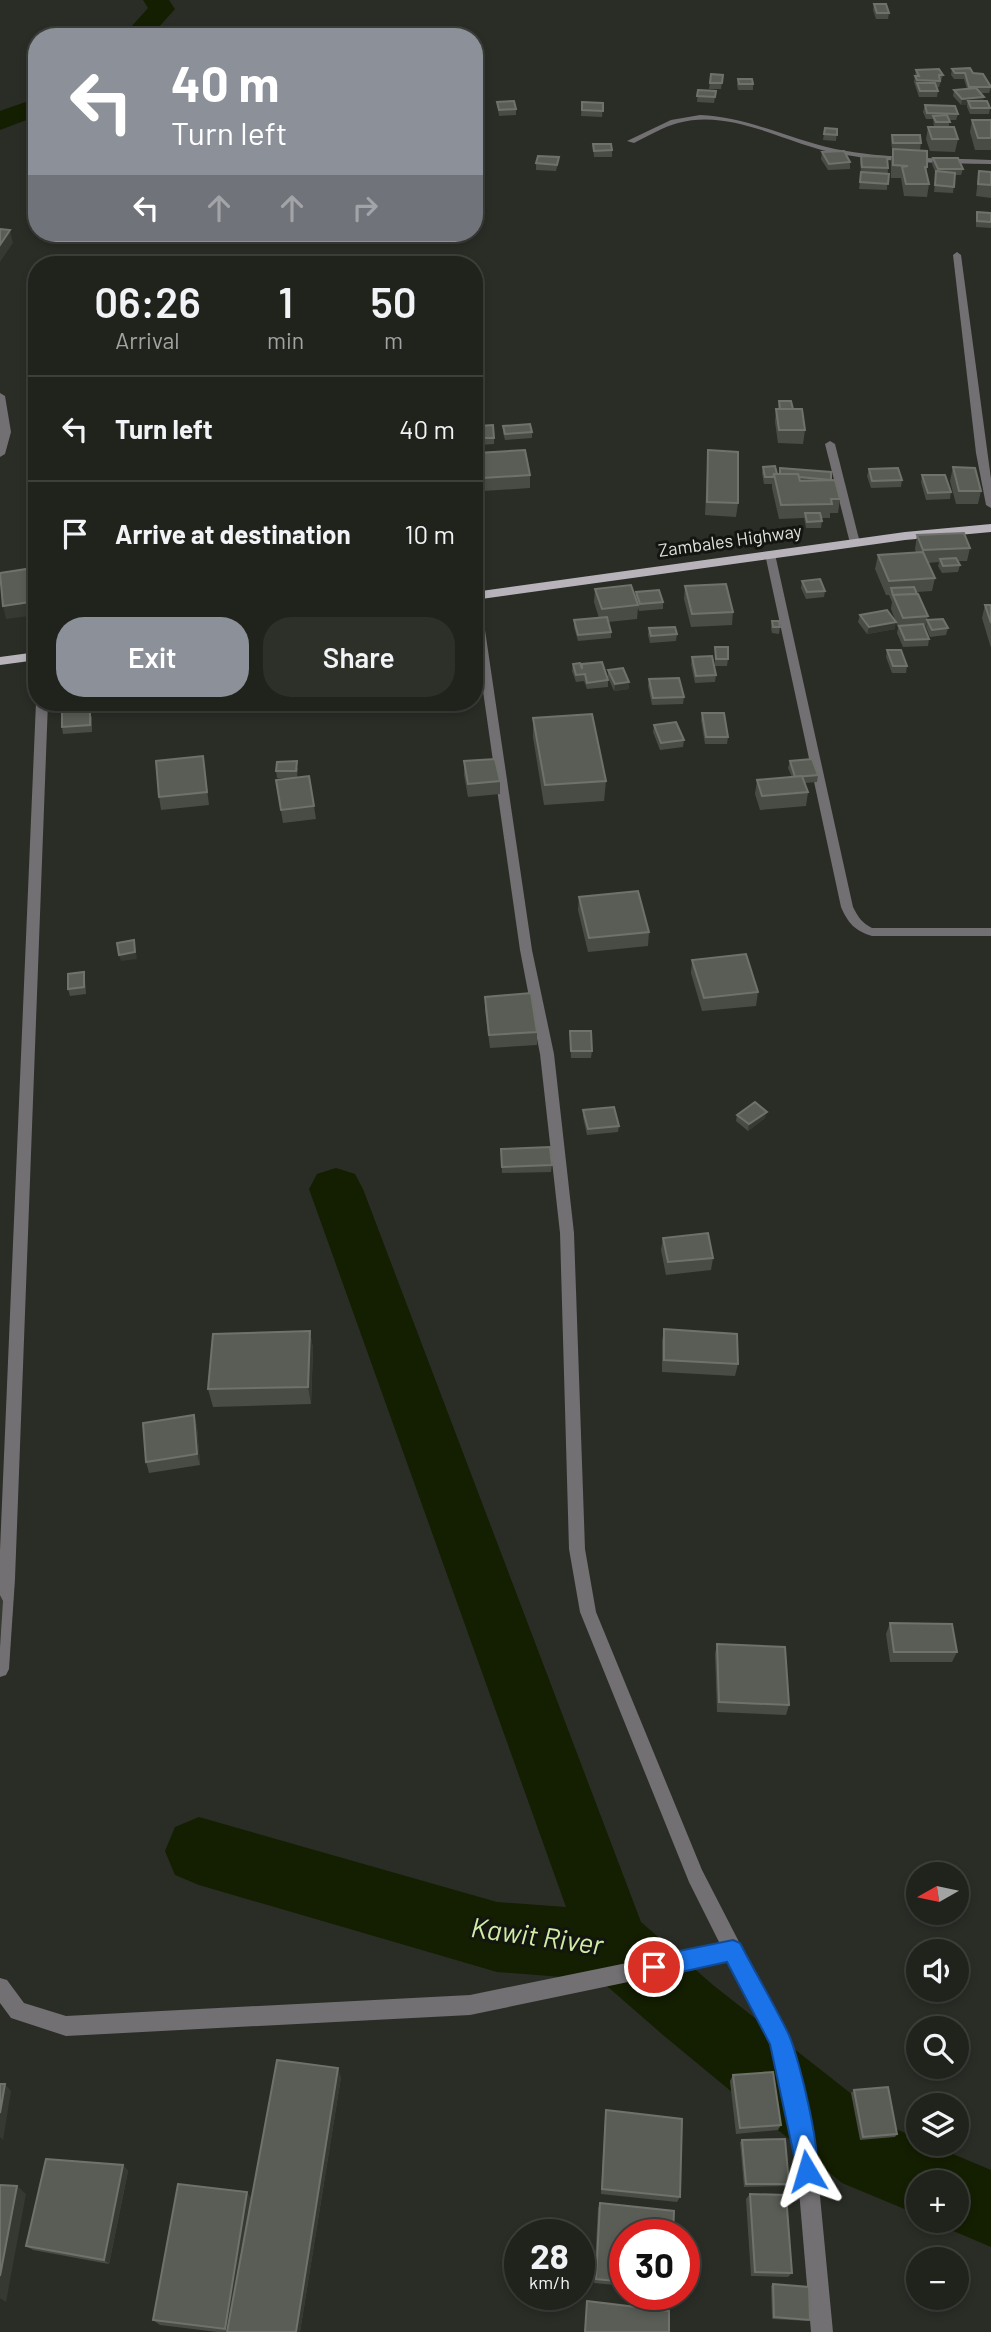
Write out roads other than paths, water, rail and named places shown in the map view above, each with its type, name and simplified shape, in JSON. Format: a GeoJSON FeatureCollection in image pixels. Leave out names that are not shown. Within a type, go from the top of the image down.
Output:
{"type":"FeatureCollection","features":[{"type":"Feature","properties":{"kind":"main road","name":"Zambales Highway"},"geometry":{"type":"LineString","coordinates":[[483,595],[770,554],[991,528]]}},
{"type":"Feature","properties":{"kind":"main road"},"geometry":{"type":"LineString","coordinates":[[0,661],[28,657]]}},
{"type":"Feature","properties":{"kind":"street"},"geometry":{"type":"LineString","coordinates":[[631,141],[678,120],[718,118],[773,131],[836,151],[885,157],[991,162]]}},
{"type":"Feature","properties":{"kind":"street"},"geometry":{"type":"LineString","coordinates":[[957,255],[981,453],[991,505]]}},
{"type":"Feature","properties":{"kind":"street"},"geometry":{"type":"LineString","coordinates":[[0,396],[6,432],[0,454]]}},
{"type":"Feature","properties":{"kind":"street"},"geometry":{"type":"LineString","coordinates":[[830,444],[855,543]]}},
{"type":"Feature","properties":{"kind":"street"},"geometry":{"type":"LineString","coordinates":[[770,554],[846,907],[854,922],[860,929],[872,932],[991,932]]}},
{"type":"Feature","properties":{"kind":"street"},"geometry":{"type":"LineString","coordinates":[[483,657],[526,950],[547,1054],[567,1233],[577,1549],[588,1612],[695,1876],[780,2041],[805,2144],[822,2332]]}},
{"type":"Feature","properties":{"kind":"street"},"geometry":{"type":"LineString","coordinates":[[0,1669],[7,1579],[42,711]]}},
{"type":"Feature","properties":{"kind":"street"},"geometry":{"type":"LineString","coordinates":[[0,1987],[18,2011],[66,2026],[470,2005],[733,1951]]}},
{"type":"Feature","properties":{"kind":"waterway"},"geometry":{"type":"LineString","coordinates":[[144,28],[162,9],[156,0]]}},
{"type":"Feature","properties":{"kind":"waterway"},"geometry":{"type":"LineString","coordinates":[[0,121],[28,110]]}},
{"type":"Feature","properties":{"kind":"waterway"},"geometry":{"type":"LineString","coordinates":[[336,1189],[615,1946]]}},
{"type":"Feature","properties":{"kind":"waterway","name":"Kawit River"},"geometry":{"type":"LineString","coordinates":[[199,1851],[497,1937],[615,1946]]}},
{"type":"Feature","properties":{"kind":"waterway","name":"Kawit River"},"geometry":{"type":"LineString","coordinates":[[615,1946],[688,2010],[869,2156],[906,2172]]}},
{"type":"Feature","properties":{"kind":"waterway","name":"Kawit River"},"geometry":{"type":"LineString","coordinates":[[969,2199],[991,2209]]}}]}
